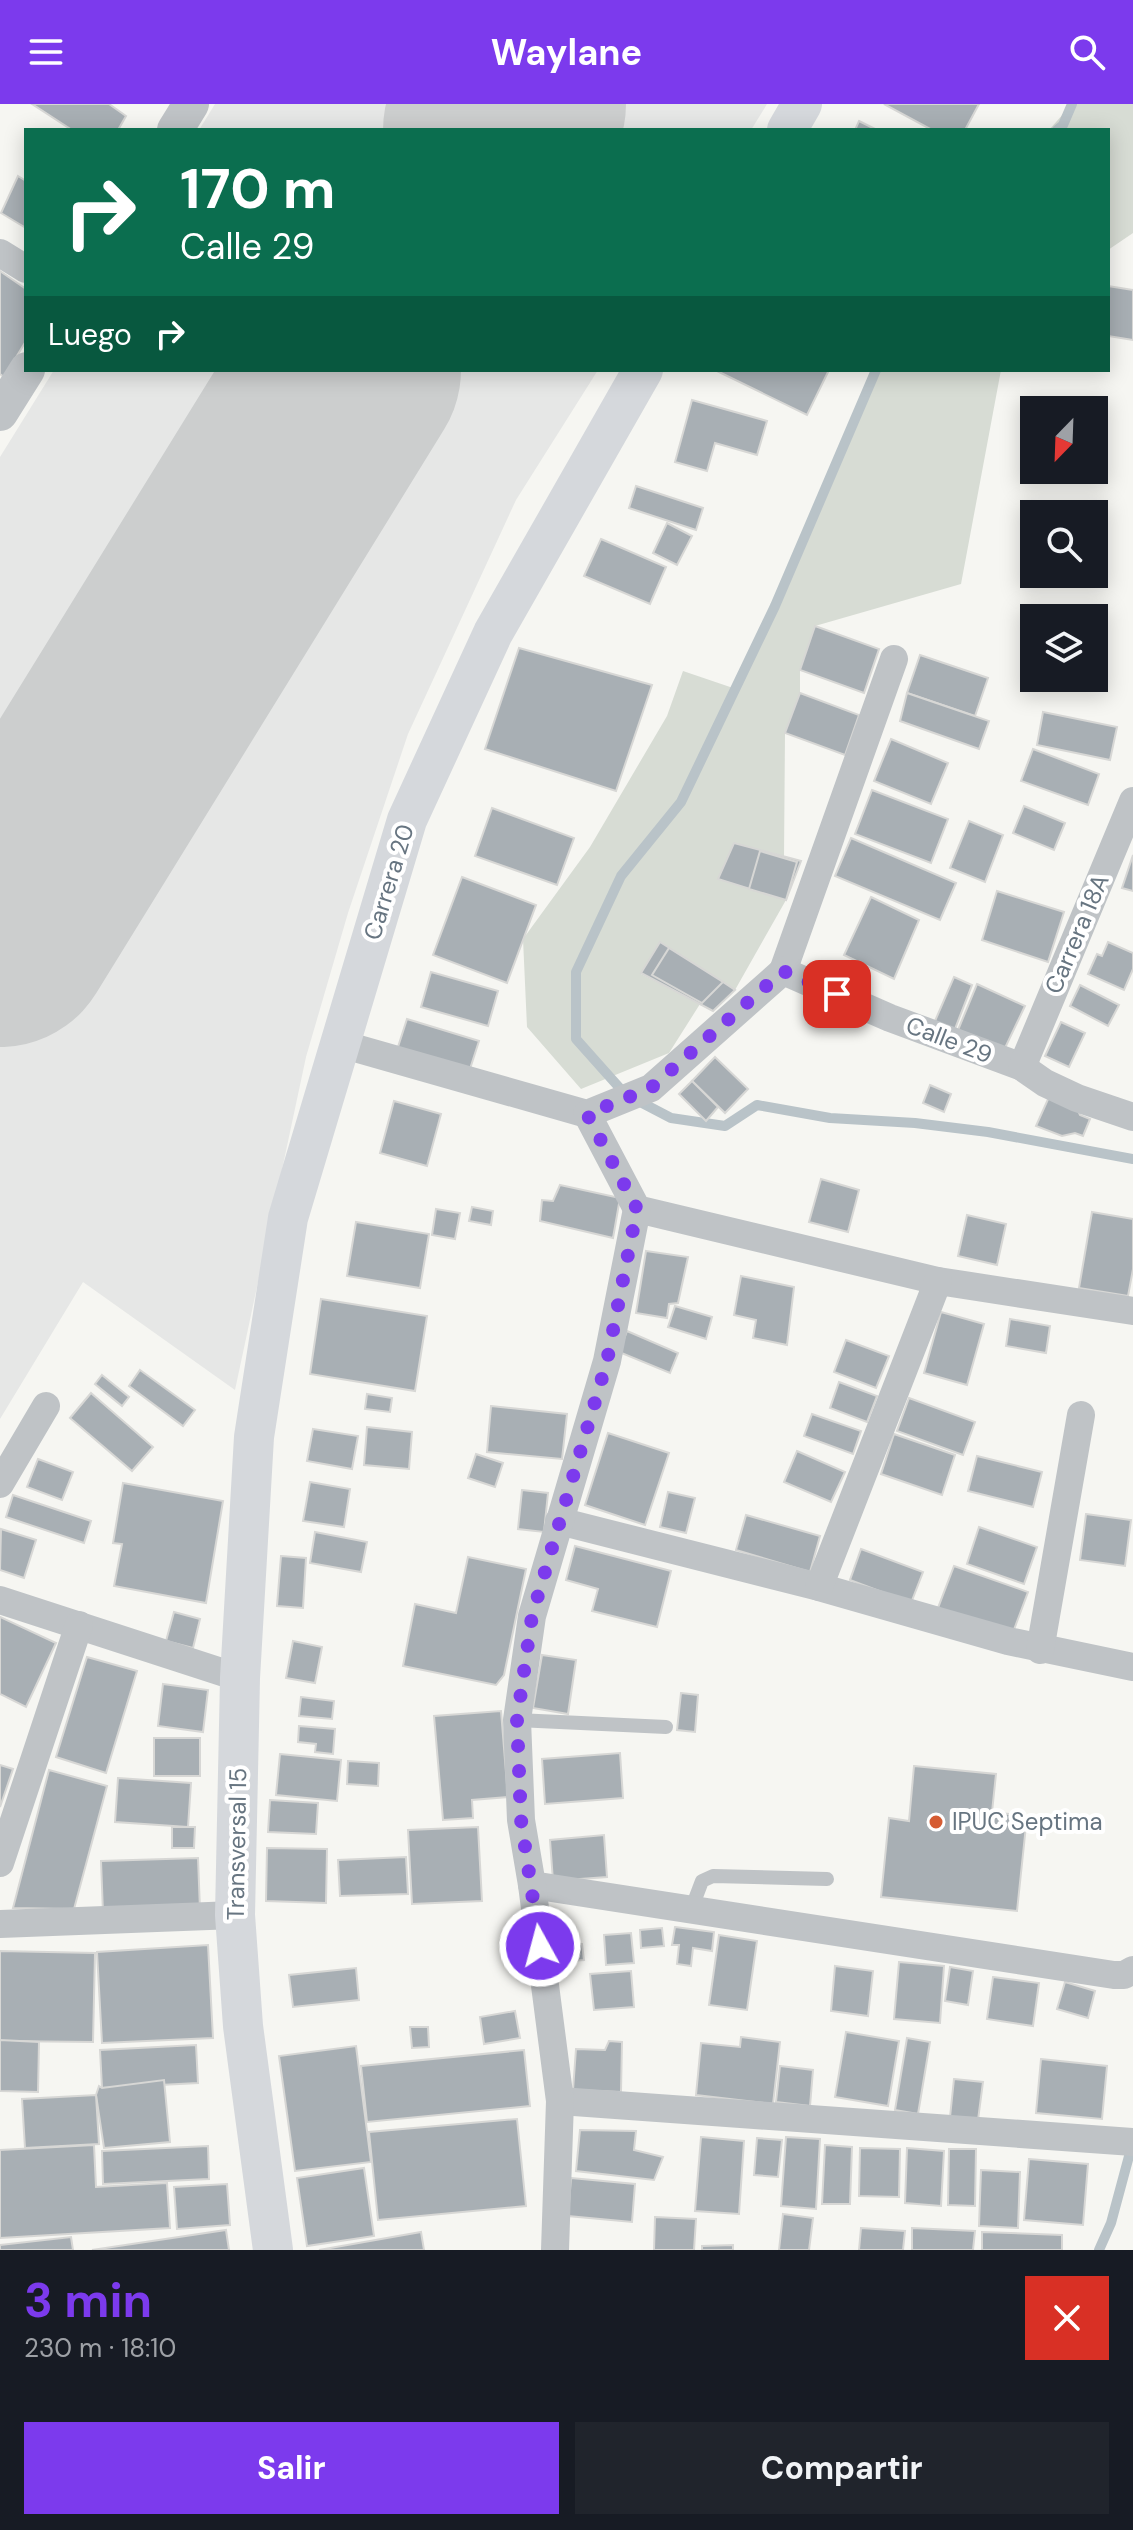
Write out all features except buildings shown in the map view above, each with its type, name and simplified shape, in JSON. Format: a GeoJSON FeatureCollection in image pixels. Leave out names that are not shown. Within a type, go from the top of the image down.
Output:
{"type":"FeatureCollection","features":[{"type":"Feature","properties":{"kind":"main road"},"geometry":{"type":"LineString","coordinates":[[788,128],[802,104]]}},
{"type":"Feature","properties":{"kind":"main road","name":"Carrera 20"},"geometry":{"type":"LineString","coordinates":[[254,1437],[288,1218],[407,820],[493,633],[642,372]]}},
{"type":"Feature","properties":{"kind":"main road","name":"Transversal 15"},"geometry":{"type":"LineString","coordinates":[[254,1437],[240,1678],[235,1915],[243,2026],[273,2250]]}},
{"type":"Feature","properties":{"kind":"street"},"geometry":{"type":"LineString","coordinates":[[176,128],[191,104]]}},
{"type":"Feature","properties":{"kind":"street"},"geometry":{"type":"LineString","coordinates":[[0,253],[24,268]]}},
{"type":"Feature","properties":{"kind":"street"},"geometry":{"type":"LineString","coordinates":[[0,413],[26,372]]}},
{"type":"Feature","properties":{"kind":"street"},"geometry":{"type":"LineString","coordinates":[[341,1044],[587,1114],[651,1088],[783,971],[894,659]]}},
{"type":"Feature","properties":{"kind":"street","name":"Carrera 18A"},"geometry":{"type":"LineString","coordinates":[[1022,1067],[1133,801]]}},
{"type":"Feature","properties":{"kind":"street","name":"Calle 29"},"geometry":{"type":"LineString","coordinates":[[783,971],[890,1018],[1022,1067],[1045,1083],[1077,1098],[1133,1117]]}},
{"type":"Feature","properties":{"kind":"street"},"geometry":{"type":"LineString","coordinates":[[555,2250],[560,2101],[521,1820],[517,1720],[532,1616],[607,1361],[637,1209],[587,1114]]}},
{"type":"Feature","properties":{"kind":"street"},"geometry":{"type":"LineString","coordinates":[[637,1209],[938,1281],[1133,1311]]}},
{"type":"Feature","properties":{"kind":"street"},"geometry":{"type":"LineString","coordinates":[[819,1587],[938,1281]]}},
{"type":"Feature","properties":{"kind":"street"},"geometry":{"type":"LineString","coordinates":[[0,1484],[46,1406]]}},
{"type":"Feature","properties":{"kind":"street"},"geometry":{"type":"LineString","coordinates":[[1040,1650],[1081,1415]]}},
{"type":"Feature","properties":{"kind":"street"},"geometry":{"type":"LineString","coordinates":[[559,1521],[819,1587],[1040,1650],[1133,1667]]}},
{"type":"Feature","properties":{"kind":"street"},"geometry":{"type":"LineString","coordinates":[[0,1600],[240,1678]]}},
{"type":"Feature","properties":{"kind":"street"},"geometry":{"type":"LineString","coordinates":[[0,1863],[79,1625]]}},
{"type":"Feature","properties":{"kind":"street"},"geometry":{"type":"LineString","coordinates":[[532,1885],[1114,1975],[1124,1975],[1133,1970]]}},
{"type":"Feature","properties":{"kind":"street"},"geometry":{"type":"LineString","coordinates":[[0,1924],[235,1915]]}},
{"type":"Feature","properties":{"kind":"street"},"geometry":{"type":"LineString","coordinates":[[560,2101],[1133,2142]]}},
{"type":"Feature","properties":{"kind":"lane"},"geometry":{"type":"LineString","coordinates":[[517,1720],[666,1727]]}},
{"type":"Feature","properties":{"kind":"lane"},"geometry":{"type":"LineString","coordinates":[[691,1910],[702,1881],[713,1876],[827,1879]]}},
{"type":"Feature","properties":{"kind":"shaded area"},"geometry":{"type":"Polygon","coordinates":[[[215,104],[767,104],[752,128],[200,128],[215,104]]]}},
{"type":"Feature","properties":{"kind":"shaded area"},"geometry":{"type":"Polygon","coordinates":[[[1072,104],[1133,104],[1133,233],[1110,249],[1110,128],[1051,128],[1072,104]]]}},
{"type":"Feature","properties":{"kind":"shaded area"},"geometry":{"type":"Polygon","coordinates":[[[53,372],[597,372],[516,500],[408,734],[348,913],[306,1057],[235,1390],[83,1282],[0,1419],[0,457],[53,372]]]}},
{"type":"Feature","properties":{"kind":"shaded area"},"geometry":{"type":"Polygon","coordinates":[[[880,372],[1001,372],[961,584],[815,626],[800,670],[800,693],[785,733],[784,857],[718,879],[786,900],[735,990],[660,943],[641,974],[700,1004],[669,1053],[581,1089],[527,1027],[523,939],[590,847],[667,716],[683,671],[736,689],[880,372]]]}},
{"type":"Feature","properties":{"kind":"waterway"},"geometry":{"type":"LineString","coordinates":[[1059,128],[1072,104]]}},
{"type":"Feature","properties":{"kind":"waterway"},"geometry":{"type":"LineString","coordinates":[[875,372],[775,606],[681,802],[621,876],[576,972],[576,1039],[625,1094],[671,1118],[725,1126],[757,1105],[830,1118],[915,1123],[988,1132],[1133,1159]]}},
{"type":"Feature","properties":{"kind":"waterway"},"geometry":{"type":"LineString","coordinates":[[1099,2250],[1111,2223],[1132,2145]]}},
{"type":"Feature","properties":{"kind":"runway"},"geometry":{"type":"LineString","coordinates":[[497,128],[513,104]]}},
{"type":"Feature","properties":{"kind":"runway"},"geometry":{"type":"LineString","coordinates":[[0,934],[347,372]]}},
{"type":"Feature","properties":{"kind":"place","name":"IPUC Septima"},"geometry":{"type":"Point","coordinates":[936,1822]}},
{"type":"Feature","properties":{"kind":"route"},"geometry":{"type":"LineString","coordinates":[[540,1946],[521,1820],[517,1720],[532,1616],[607,1361],[637,1209],[587,1114],[651,1088],[783,971],[837,994]]}}]}
